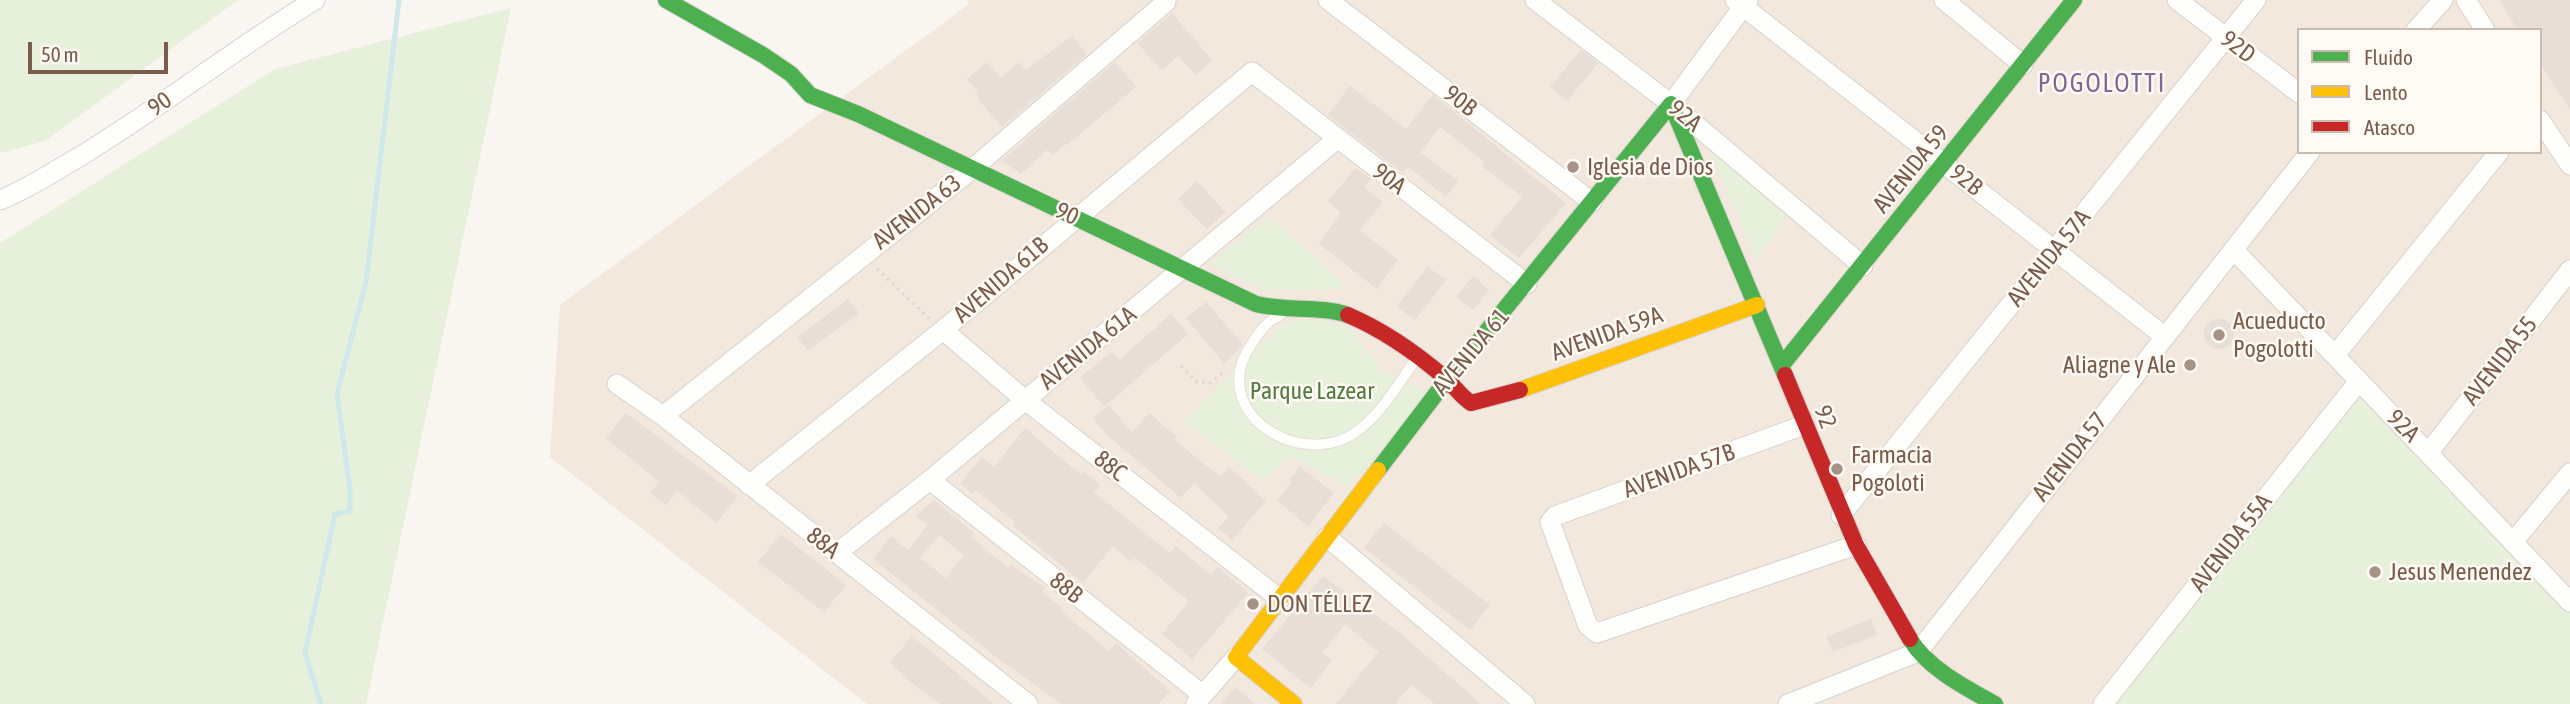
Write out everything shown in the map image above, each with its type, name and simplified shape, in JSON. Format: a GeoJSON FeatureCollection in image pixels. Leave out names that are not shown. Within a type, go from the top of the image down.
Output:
{"type":"FeatureCollection","features":[{"type":"Feature","properties":{"kind":"street","name":"90"},"geometry":{"type":"LineString","coordinates":[[0,200],[22,191],[124,129],[264,31],[315,0]]}},
{"type":"Feature","properties":{"kind":"street","name":"90"},"geometry":{"type":"LineString","coordinates":[[666,0],[763,55],[791,74],[810,95],[858,114],[1256,304],[1291,311],[1308,308],[1347,314],[1447,379],[1456,393],[1471,403]]}},
{"type":"Feature","properties":{"kind":"street","name":"90B"},"geometry":{"type":"LineString","coordinates":[[1328,0],[1592,202]]}},
{"type":"Feature","properties":{"kind":"street","name":"92A"},"geometry":{"type":"LineString","coordinates":[[1535,0],[1671,104],[1863,266]]}},
{"type":"Feature","properties":{"kind":"street"},"geometry":{"type":"LineString","coordinates":[[1944,0],[2023,65]]}},
{"type":"Feature","properties":{"kind":"street","name":"AVENIDA 59"},"geometry":{"type":"LineString","coordinates":[[1782,365],[2074,0]]}},
{"type":"Feature","properties":{"kind":"street","name":"92D"},"geometry":{"type":"LineString","coordinates":[[2177,0],[2297,91]]}},
{"type":"Feature","properties":{"kind":"street","name":"AVENIDA 57A"},"geometry":{"type":"LineString","coordinates":[[1841,515],[2256,0]]}},
{"type":"Feature","properties":{"kind":"street"},"geometry":{"type":"LineString","coordinates":[[2418,28],[2442,0]]}},
{"type":"Feature","properties":{"kind":"street"},"geometry":{"type":"LineString","coordinates":[[2466,0],[2484,28]]}},
{"type":"Feature","properties":{"kind":"street","name":"AVENIDA 63"},"geometry":{"type":"LineString","coordinates":[[663,416],[971,170],[1166,2]]}},
{"type":"Feature","properties":{"kind":"street","name":"AVENIDA 61"},"geometry":{"type":"LineString","coordinates":[[1199,700],[1236,657],[1447,379],[1671,104],[1742,2]]}},
{"type":"Feature","properties":{"kind":"street","name":"92B"},"geometry":{"type":"LineString","coordinates":[[1742,2],[2055,252],[2164,335]]}},
{"type":"Feature","properties":{"kind":"street","name":"90A"},"geometry":{"type":"LineString","coordinates":[[1252,72],[1527,284]]}},
{"type":"Feature","properties":{"kind":"street","name":"AVENIDA 61B"},"geometry":{"type":"LineString","coordinates":[[749,485],[943,330],[1074,217],[1252,72]]}},
{"type":"Feature","properties":{"kind":"street","name":"92"},"geometry":{"type":"LineString","coordinates":[[1671,104],[1757,304],[1841,515],[1856,545],[1918,652],[1995,704]]}},
{"type":"Feature","properties":{"kind":"street"},"geometry":{"type":"LineString","coordinates":[[2542,123],[2570,166]]}},
{"type":"Feature","properties":{"kind":"street","name":"AVENIDA 61A"},"geometry":{"type":"LineString","coordinates":[[837,554],[1183,270],[1336,139]]}},
{"type":"Feature","properties":{"kind":"street","name":"AVENIDA 57"},"geometry":{"type":"LineString","coordinates":[[1918,652],[2308,154]]}},
{"type":"Feature","properties":{"kind":"street"},"geometry":{"type":"LineString","coordinates":[[2336,354],[2496,154]]}},
{"type":"Feature","properties":{"kind":"street","name":"92A"},"geometry":{"type":"LineString","coordinates":[[2235,251],[2570,602]]}},
{"type":"Feature","properties":{"kind":"street","name":"AVENIDA 55"},"geometry":{"type":"LineString","coordinates":[[2429,452],[2570,270]]}},
{"type":"Feature","properties":{"kind":"street","name":"AVENIDA 59A"},"geometry":{"type":"LineString","coordinates":[[1471,403],[1493,399],[1757,304]]}},
{"type":"Feature","properties":{"kind":"street","name":"88C"},"geometry":{"type":"LineString","coordinates":[[943,330],[1025,400],[1280,599]]}},
{"type":"Feature","properties":{"kind":"street","name":"AVENIDA 55A"},"geometry":{"type":"LineString","coordinates":[[2103,704],[2359,382]]}},
{"type":"Feature","properties":{"kind":"street","name":"88A"},"geometry":{"type":"LineString","coordinates":[[617,384],[663,416],[1028,704]]}},
{"type":"Feature","properties":{"kind":"street","name":"AVENIDA 57B"},"geometry":{"type":"LineString","coordinates":[[1804,425],[1555,516],[1550,523],[1588,625],[1597,634],[1856,545]]}},
{"type":"Feature","properties":{"kind":"street"},"geometry":{"type":"LineString","coordinates":[[2513,542],[2570,473]]}},
{"type":"Feature","properties":{"kind":"street","name":"88B"},"geometry":{"type":"LineString","coordinates":[[930,480],[1199,700]]}},
{"type":"Feature","properties":{"kind":"street"},"geometry":{"type":"LineString","coordinates":[[1327,537],[1525,704]]}},
{"type":"Feature","properties":{"kind":"street"},"geometry":{"type":"LineString","coordinates":[[1788,704],[1918,652]]}},
{"type":"Feature","properties":{"kind":"street"},"geometry":{"type":"LineString","coordinates":[[1236,657],[1294,704]]}},
{"type":"Feature","properties":{"kind":"lane"},"geometry":{"type":"LineString","coordinates":[[1291,311],[1265,325],[1242,358],[1238,369],[1239,396],[1252,416],[1289,440],[1320,444],[1353,434],[1367,424],[1417,358]]}},
{"type":"Feature","properties":{"kind":"path"},"geometry":{"type":"LineString","coordinates":[[863,256],[943,330]]}},
{"type":"Feature","properties":{"kind":"path"},"geometry":{"type":"LineString","coordinates":[[1181,366],[1197,382],[1210,383],[1242,358]]}},
{"type":"Feature","properties":{"kind":"shaded area"},"geometry":{"type":"Polygon","coordinates":[[[966,0],[2570,0],[2570,602],[2103,704],[867,704],[550,457],[560,305],[969,4],[966,0]]]}},
{"type":"Feature","properties":{"kind":"green space"},"geometry":{"type":"Polygon","coordinates":[[[0,0],[238,0],[45,141],[0,153],[0,0]]]}},
{"type":"Feature","properties":{"kind":"green space"},"geometry":{"type":"Polygon","coordinates":[[[511,8],[366,704],[0,704],[0,243],[275,69],[511,8]]]}},
{"type":"Feature","properties":{"kind":"green space"},"geometry":{"type":"Polygon","coordinates":[[[1710,149],[1786,216],[1756,260],[1710,149]]]}},
{"type":"Feature","properties":{"kind":"green space"},"geometry":{"type":"Polygon","coordinates":[[[1269,217],[1343,282],[1338,289],[1264,290],[1209,264],[1269,217]]]}},
{"type":"Feature","properties":{"kind":"green space","name":"Parque Lazear"},"geometry":{"type":"Polygon","coordinates":[[[1320,319],[1349,328],[1379,366],[1378,371],[1432,392],[1348,487],[1292,457],[1262,481],[1184,420],[1279,327],[1297,320],[1320,319]]]}},
{"type":"Feature","properties":{"kind":"green space","name":"Jesus Menendez"},"geometry":{"type":"Polygon","coordinates":[[[2359,381],[2570,602],[2570,704],[2103,704],[2359,381]]]}},
{"type":"Feature","properties":{"kind":"building"},"geometry":{"type":"Polygon","coordinates":[[[2499,0],[2570,0],[2570,110],[2542,66],[2542,28],[2517,28],[2499,0]]]}},
{"type":"Feature","properties":{"kind":"building"},"geometry":{"type":"Polygon","coordinates":[[[1172,13],[1212,60],[1196,75],[1178,56],[1162,70],[1137,43],[1172,13]]]}},
{"type":"Feature","properties":{"kind":"building"},"geometry":{"type":"Polygon","coordinates":[[[1072,36],[1087,54],[1002,127],[978,99],[976,90],[967,79],[987,62],[1001,78],[1019,62],[1026,70],[1072,36]]]}},
{"type":"Feature","properties":{"kind":"building"},"geometry":{"type":"Polygon","coordinates":[[[1581,50],[1598,63],[1567,101],[1550,87],[1581,50]]]}},
{"type":"Feature","properties":{"kind":"building"},"geometry":{"type":"Polygon","coordinates":[[[1115,62],[1136,87],[1067,145],[1053,155],[1047,150],[1021,174],[1002,160],[1115,62]]]}},
{"type":"Feature","properties":{"kind":"building"},"geometry":{"type":"Polygon","coordinates":[[[1350,86],[1406,129],[1433,95],[1566,203],[1519,258],[1490,235],[1522,197],[1482,166],[1485,162],[1440,127],[1420,152],[1458,181],[1446,197],[1408,167],[1403,173],[1328,115],[1350,86]]]}},
{"type":"Feature","properties":{"kind":"building"},"geometry":{"type":"Polygon","coordinates":[[[1356,168],[1371,179],[1364,187],[1383,202],[1360,230],[1398,260],[1377,289],[1319,244],[1341,213],[1328,201],[1356,168]]]}},
{"type":"Feature","properties":{"kind":"building"},"geometry":{"type":"Polygon","coordinates":[[[1197,181],[1225,212],[1207,229],[1178,199],[1197,181]]]}},
{"type":"Feature","properties":{"kind":"building"},"geometry":{"type":"Polygon","coordinates":[[[1428,267],[1446,280],[1415,320],[1397,306],[1428,267]]]}},
{"type":"Feature","properties":{"kind":"building"},"geometry":{"type":"Polygon","coordinates":[[[1473,276],[1489,290],[1473,310],[1456,297],[1473,276]]]}},
{"type":"Feature","properties":{"kind":"building"},"geometry":{"type":"Polygon","coordinates":[[[848,299],[859,313],[808,351],[797,337],[848,299]]]}},
{"type":"Feature","properties":{"kind":"building"},"geometry":{"type":"Polygon","coordinates":[[[1206,302],[1243,345],[1224,363],[1186,318],[1206,302]]]}},
{"type":"Feature","properties":{"kind":"building"},"geometry":{"type":"Polygon","coordinates":[[[1171,314],[1188,334],[1104,407],[1080,377],[1112,352],[1119,360],[1171,314]]]}},
{"type":"Feature","properties":{"kind":"building","name":"Acueducto Pogolotti"},"geometry":{"type":"Polygon","coordinates":[[[2219,319],[2225,320],[2233,328],[2233,340],[2225,348],[2219,349],[2213,348],[2205,340],[2204,334],[2205,328],[2213,320],[2219,319]]]}},
{"type":"Feature","properties":{"kind":"building"},"geometry":{"type":"Polygon","coordinates":[[[1109,405],[1132,433],[1149,413],[1177,437],[1174,440],[1220,476],[1229,467],[1266,501],[1232,540],[1218,528],[1229,517],[1194,483],[1181,498],[1106,434],[1093,418],[1109,405]]]}},
{"type":"Feature","properties":{"kind":"building"},"geometry":{"type":"Polygon","coordinates":[[[626,413],[738,496],[716,523],[677,491],[666,505],[650,493],[659,482],[606,438],[626,413]]]}},
{"type":"Feature","properties":{"kind":"building"},"geometry":{"type":"Polygon","coordinates":[[[1025,428],[1080,474],[1083,471],[1100,485],[1094,492],[1170,553],[1176,546],[1211,575],[1218,567],[1248,593],[1192,659],[1162,634],[1189,601],[1135,558],[1131,562],[1113,546],[1083,583],[1013,526],[1015,522],[975,490],[972,493],[960,484],[982,457],[994,467],[1025,428]]]}},
{"type":"Feature","properties":{"kind":"building"},"geometry":{"type":"Polygon","coordinates":[[[1300,467],[1334,493],[1308,527],[1277,500],[1300,467]]]}},
{"type":"Feature","properties":{"kind":"building"},"geometry":{"type":"Polygon","coordinates":[[[934,500],[974,533],[971,537],[1008,568],[1011,565],[1045,588],[1042,592],[1063,608],[1061,611],[1109,651],[1116,643],[1170,691],[1158,704],[1062,704],[992,654],[873,559],[891,536],[908,550],[928,525],[916,516],[934,500]],[[939,535],[920,558],[946,578],[964,555],[939,535]]]}},
{"type":"Feature","properties":{"kind":"building"},"geometry":{"type":"Polygon","coordinates":[[[1384,523],[1490,605],[1470,630],[1364,548],[1384,523]]]}},
{"type":"Feature","properties":{"kind":"building"},"geometry":{"type":"Polygon","coordinates":[[[781,534],[846,585],[824,612],[758,562],[781,534]]]}},
{"type":"Feature","properties":{"kind":"building"},"geometry":{"type":"Polygon","coordinates":[[[1323,576],[1400,633],[1481,704],[1435,704],[1411,685],[1395,704],[1336,704],[1378,652],[1345,624],[1322,653],[1332,660],[1311,688],[1289,671],[1262,649],[1323,576]]]}},
{"type":"Feature","properties":{"kind":"building"},"geometry":{"type":"Polygon","coordinates":[[[1871,619],[1877,635],[1833,652],[1826,637],[1871,619]]]}},
{"type":"Feature","properties":{"kind":"building"},"geometry":{"type":"Polygon","coordinates":[[[912,636],[994,704],[941,704],[913,684],[890,663],[912,636]]]}},
{"type":"Feature","properties":{"kind":"building"},"geometry":{"type":"Polygon","coordinates":[[[1235,687],[1255,704],[1220,704],[1235,687]]]}},
{"type":"Feature","properties":{"kind":"waterway"},"geometry":{"type":"LineString","coordinates":[[321,704],[305,653],[335,514],[350,511],[350,489],[337,394],[366,282],[399,0]]}},
{"type":"Feature","properties":{"kind":"traffic: fast"},"geometry":{"type":"LineString","coordinates":[[666,0],[763,55],[791,74],[810,95],[858,114],[1256,304],[1325,310],[1348,315]]}},
{"type":"Feature","properties":{"kind":"traffic: fast"},"geometry":{"type":"LineString","coordinates":[[1782,365],[2074,0]]}},
{"type":"Feature","properties":{"kind":"traffic: fast"},"geometry":{"type":"LineString","coordinates":[[1378,470],[1439,390],[1671,104],[1785,375]]}},
{"type":"Feature","properties":{"kind":"traffic: fast"},"geometry":{"type":"LineString","coordinates":[[1910,639],[1937,668],[1995,704]]}},
{"type":"Feature","properties":{"kind":"traffic: slow"},"geometry":{"type":"LineString","coordinates":[[1520,390],[1757,305]]}},
{"type":"Feature","properties":{"kind":"traffic: slow"},"geometry":{"type":"LineString","coordinates":[[1294,704],[1236,657],[1378,470]]}},
{"type":"Feature","properties":{"kind":"traffic: jam"},"geometry":{"type":"LineString","coordinates":[[1348,315],[1411,351],[1471,403],[1520,390]]}},
{"type":"Feature","properties":{"kind":"traffic: jam"},"geometry":{"type":"LineString","coordinates":[[1785,375],[1856,545],[1910,639]]}},
{"type":"Feature","properties":{"kind":"place","name":"Iglesia de Dios"},"geometry":{"type":"Point","coordinates":[1573,167]}},
{"type":"Feature","properties":{"kind":"place","name":"Acueducto Pogolotti"},"geometry":{"type":"Point","coordinates":[2219,335]}},
{"type":"Feature","properties":{"kind":"place","name":"Aliagne y Ale"},"geometry":{"type":"Point","coordinates":[2190,365]}},
{"type":"Feature","properties":{"kind":"place","name":"Farmacia Pogoloti"},"geometry":{"type":"Point","coordinates":[1837,469]}},
{"type":"Feature","properties":{"kind":"place","name":"Jesus Menendez"},"geometry":{"type":"Point","coordinates":[2375,572]}},
{"type":"Feature","properties":{"kind":"place","name":"DON TÉLLEZ"},"geometry":{"type":"Point","coordinates":[1253,604]}},
{"type":"Feature","properties":{"kind":"district","name":"POGOLOTTI"},"geometry":{"type":"Point","coordinates":[2102,84]}}]}
